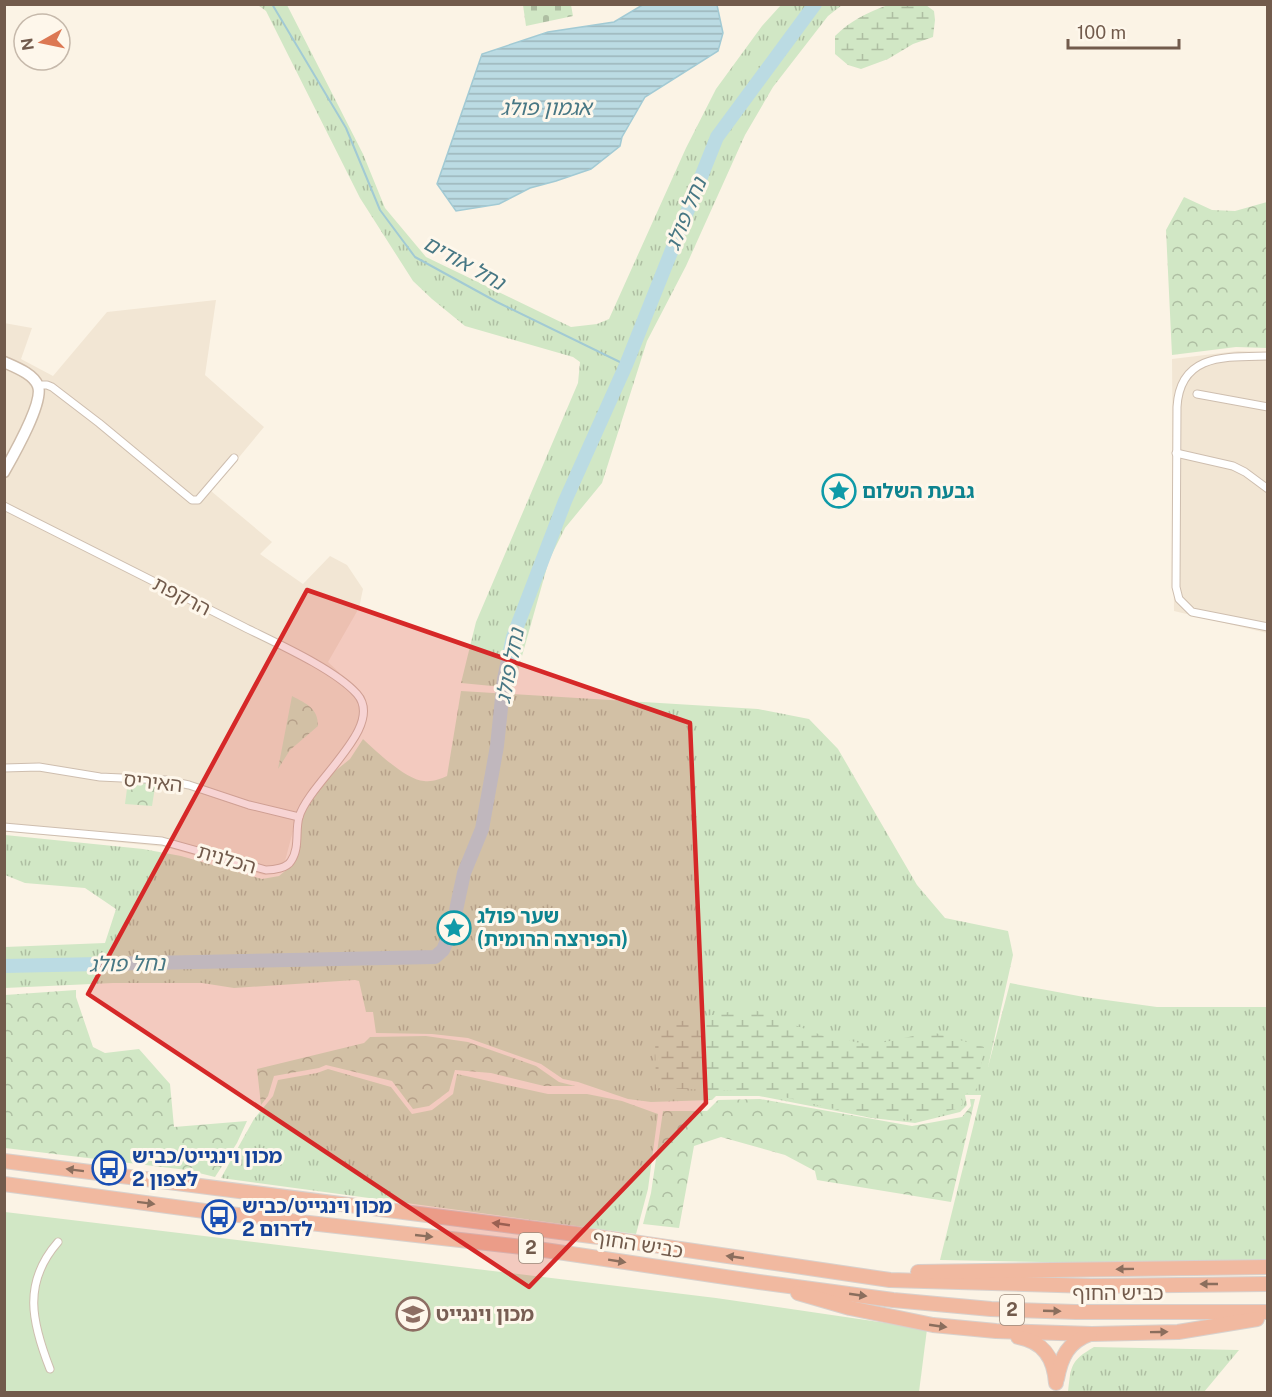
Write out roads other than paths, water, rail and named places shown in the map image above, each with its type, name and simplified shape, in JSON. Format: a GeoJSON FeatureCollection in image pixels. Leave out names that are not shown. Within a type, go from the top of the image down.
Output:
{"type":"FeatureCollection","features":[{"type":"Feature","properties":{"kind":"highway","name":"כביש החוף"},"geometry":{"type":"LineString","coordinates":[[4,1161],[599,1237],[890,1280],[1091,1286],[1268,1284]]}},
{"type":"Feature","properties":{"kind":"highway","name":"כביש החוף"},"geometry":{"type":"LineString","coordinates":[[4,1184],[212,1212],[531,1248],[893,1300],[991,1309],[1268,1314]]}},
{"type":"Feature","properties":{"kind":"highway"},"geometry":{"type":"LineString","coordinates":[[793,1266],[910,1272],[1268,1267]]}},
{"type":"Feature","properties":{"kind":"highway"},"geometry":{"type":"LineString","coordinates":[[759,1282],[850,1308],[933,1325],[996,1331],[1092,1334],[1193,1331],[1268,1314]]}},
{"type":"Feature","properties":{"kind":"highway"},"geometry":{"type":"LineString","coordinates":[[996,1331],[1025,1338],[1040,1345],[1051,1358],[1056,1388]]}},
{"type":"Feature","properties":{"kind":"highway"},"geometry":{"type":"LineString","coordinates":[[1056,1388],[1060,1366],[1066,1351],[1077,1340],[1092,1334]]}},
{"type":"Feature","properties":{"kind":"street"},"geometry":{"type":"LineString","coordinates":[[1268,356],[1218,358],[1207,361],[1191,371],[1183,380],[1178,395],[1176,453],[1176,587],[1179,599],[1187,608],[1199,614],[1268,627]]}},
{"type":"Feature","properties":{"kind":"street"},"geometry":{"type":"LineString","coordinates":[[4,362],[30,376],[38,385],[39,391],[35,409],[4,472]]}},
{"type":"Feature","properties":{"kind":"street"},"geometry":{"type":"LineString","coordinates":[[38,385],[51,387],[99,423],[192,500],[198,500],[234,458]]}},
{"type":"Feature","properties":{"kind":"street"},"geometry":{"type":"LineString","coordinates":[[1197,394],[1268,407]]}},
{"type":"Feature","properties":{"kind":"street"},"geometry":{"type":"LineString","coordinates":[[1176,453],[1233,466],[1268,489]]}},
{"type":"Feature","properties":{"kind":"street","name":"הרקפת"},"geometry":{"type":"LineString","coordinates":[[4,506],[272,641],[336,677],[356,692]]}},
{"type":"Feature","properties":{"kind":"street","name":"הכלנית"},"geometry":{"type":"LineString","coordinates":[[4,827],[162,841],[266,870],[280,868],[291,861],[296,847],[299,817],[311,792],[349,747],[362,726],[363,706],[356,692]]}},
{"type":"Feature","properties":{"kind":"street","name":"האיריס"},"geometry":{"type":"LineString","coordinates":[[4,768],[39,766],[100,777],[165,780],[299,817]]}},
{"type":"Feature","properties":{"kind":"street"},"geometry":{"type":"LineString","coordinates":[[50,1369],[38,1335],[34,1299],[38,1272],[46,1256],[58,1242]]}},
{"type":"Feature","properties":{"kind":"water","name":"אגמון פולג"},"geometry":{"type":"Polygon","coordinates":[[[644,4],[717,5],[723,33],[718,51],[645,97],[622,137],[620,146],[591,169],[530,188],[499,204],[456,211],[437,184],[482,54],[548,32],[614,22],[644,4]]]}},
{"type":"Feature","properties":{"kind":"waterway","name":"נחל אודים"},"geometry":{"type":"LineString","coordinates":[[272,4],[346,128],[380,210],[415,257],[497,302],[626,365]]}},
{"type":"Feature","properties":{"kind":"waterway","name":"נחל פולג"},"geometry":{"type":"LineString","coordinates":[[4,966],[435,957],[443,950],[452,929],[464,873],[482,829],[497,746],[504,679],[513,637],[565,501],[626,365],[717,137],[815,4]]}},
{"type":"Feature","properties":{"kind":"waterway","name":"נחל פולג"},"geometry":{"type":"LineString","coordinates":[[813,6],[821,4]]}},
{"type":"Feature","properties":{"kind":"place","name":"גבעת השלום"},"geometry":{"type":"Point","coordinates":[839,491]}},
{"type":"Feature","properties":{"kind":"place","name":"שער פולג (הפירצה הרומית)"},"geometry":{"type":"Point","coordinates":[454,928]}},
{"type":"Feature","properties":{"kind":"place","name":"מכון וינגייט/כביש 2 לצפון"},"geometry":{"type":"Point","coordinates":[109,1168]}},
{"type":"Feature","properties":{"kind":"place","name":"מכון וינגייט/כביש 2 לדרום"},"geometry":{"type":"Point","coordinates":[219,1217]}},
{"type":"Feature","properties":{"kind":"place","name":"מכון וינגייט"},"geometry":{"type":"Point","coordinates":[413,1314]}}]}
